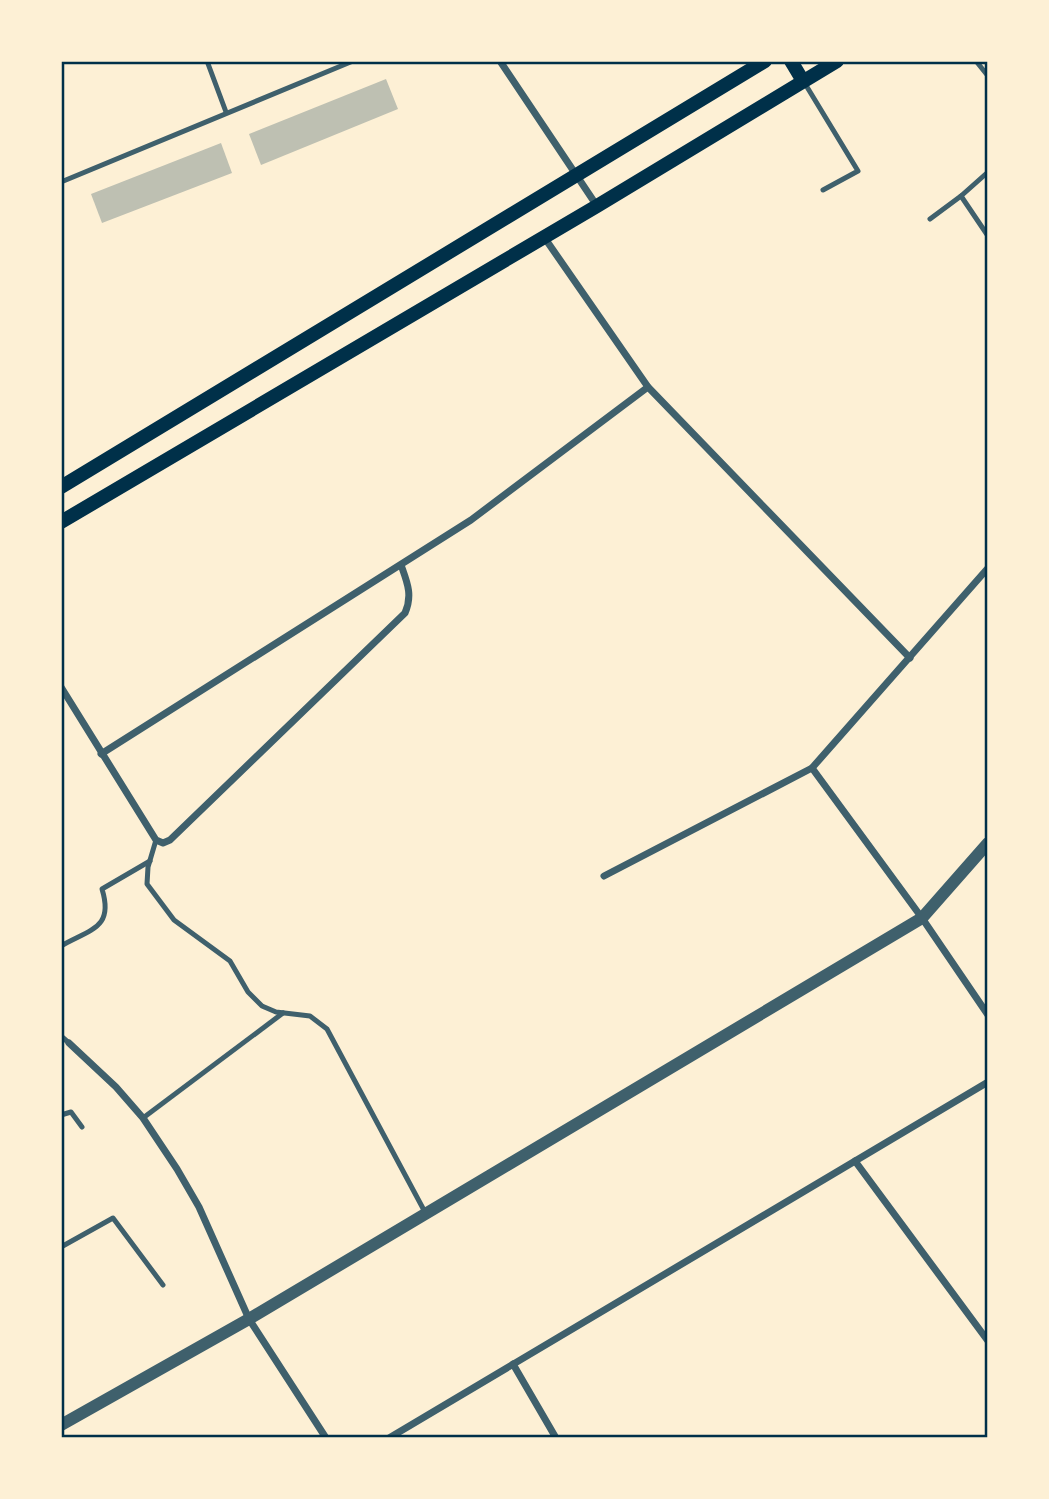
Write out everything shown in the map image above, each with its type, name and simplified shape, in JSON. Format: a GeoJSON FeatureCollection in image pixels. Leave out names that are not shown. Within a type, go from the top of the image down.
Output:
{"type":"FeatureCollection","features":[{"type":"Feature","properties":{"kind":"main road"},"geometry":{"type":"LineString","coordinates":[[791,61],[803,81]]}},
{"type":"Feature","properties":{"kind":"main road"},"geometry":{"type":"LineString","coordinates":[[61,522],[837,61]]}},
{"type":"Feature","properties":{"kind":"main road"},"geometry":{"type":"LineString","coordinates":[[61,487],[762,62]]}},
{"type":"Feature","properties":{"kind":"street"},"geometry":{"type":"LineString","coordinates":[[500,61],[597,206]]}},
{"type":"Feature","properties":{"kind":"street"},"geometry":{"type":"LineString","coordinates":[[544,237],[648,387],[910,658]]}},
{"type":"Feature","properties":{"kind":"street"},"geometry":{"type":"LineString","coordinates":[[101,754],[471,520],[648,387]]}},
{"type":"Feature","properties":{"kind":"street"},"geometry":{"type":"LineString","coordinates":[[61,687],[156,840],[163,843],[170,840],[405,612],[410,602],[410,591],[401,565]]}},
{"type":"Feature","properties":{"kind":"street"},"geometry":{"type":"LineString","coordinates":[[604,876],[812,768],[988,568]]}},
{"type":"Feature","properties":{"kind":"street"},"geometry":{"type":"LineString","coordinates":[[812,768],[922,918],[988,1015]]}},
{"type":"Feature","properties":{"kind":"street"},"geometry":{"type":"LineString","coordinates":[[61,1425],[249,1319],[922,918],[988,843]]}},
{"type":"Feature","properties":{"kind":"street"},"geometry":{"type":"LineString","coordinates":[[69,1043],[116,1087],[143,1118],[199,1207],[249,1319],[326,1438]]}},
{"type":"Feature","properties":{"kind":"street"},"geometry":{"type":"LineString","coordinates":[[390,1438],[988,1082]]}},
{"type":"Feature","properties":{"kind":"street"},"geometry":{"type":"LineString","coordinates":[[855,1161],[988,1341]]}},
{"type":"Feature","properties":{"kind":"street"},"geometry":{"type":"LineString","coordinates":[[513,1364],[556,1438]]}},
{"type":"Feature","properties":{"kind":"lane"},"geometry":{"type":"LineString","coordinates":[[207,61],[226,112]]}},
{"type":"Feature","properties":{"kind":"lane"},"geometry":{"type":"LineString","coordinates":[[61,182],[353,61]]}},
{"type":"Feature","properties":{"kind":"lane"},"geometry":{"type":"LineString","coordinates":[[976,61],[988,76]]}},
{"type":"Feature","properties":{"kind":"lane"},"geometry":{"type":"LineString","coordinates":[[803,81],[858,171],[823,190]]}},
{"type":"Feature","properties":{"kind":"lane"},"geometry":{"type":"LineString","coordinates":[[930,219],[988,172]]}},
{"type":"Feature","properties":{"kind":"lane"},"geometry":{"type":"LineString","coordinates":[[961,196],[988,236]]}},
{"type":"Feature","properties":{"kind":"lane"},"geometry":{"type":"LineString","coordinates":[[156,840],[149,861],[147,884],[174,920],[230,961],[248,992],[262,1006],[276,1012],[310,1016],[327,1029],[426,1214]]}},
{"type":"Feature","properties":{"kind":"lane"},"geometry":{"type":"LineString","coordinates":[[61,946],[98,925],[105,918],[106,906],[102,889],[149,861]]}},
{"type":"Feature","properties":{"kind":"lane"},"geometry":{"type":"LineString","coordinates":[[143,1118],[283,1013]]}},
{"type":"Feature","properties":{"kind":"lane"},"geometry":{"type":"LineString","coordinates":[[61,1035],[69,1043]]}},
{"type":"Feature","properties":{"kind":"lane"},"geometry":{"type":"LineString","coordinates":[[61,1115],[71,1112],[82,1127]]}},
{"type":"Feature","properties":{"kind":"lane"},"geometry":{"type":"LineString","coordinates":[[61,1247],[113,1218],[163,1285]]}},
{"type":"Feature","properties":{"kind":"building"},"geometry":{"type":"Polygon","coordinates":[[[386,79],[398,109],[261,165],[249,134],[386,79]]]}},
{"type":"Feature","properties":{"kind":"building"},"geometry":{"type":"Polygon","coordinates":[[[221,143],[232,173],[102,223],[91,194],[221,143]]]}}]}
